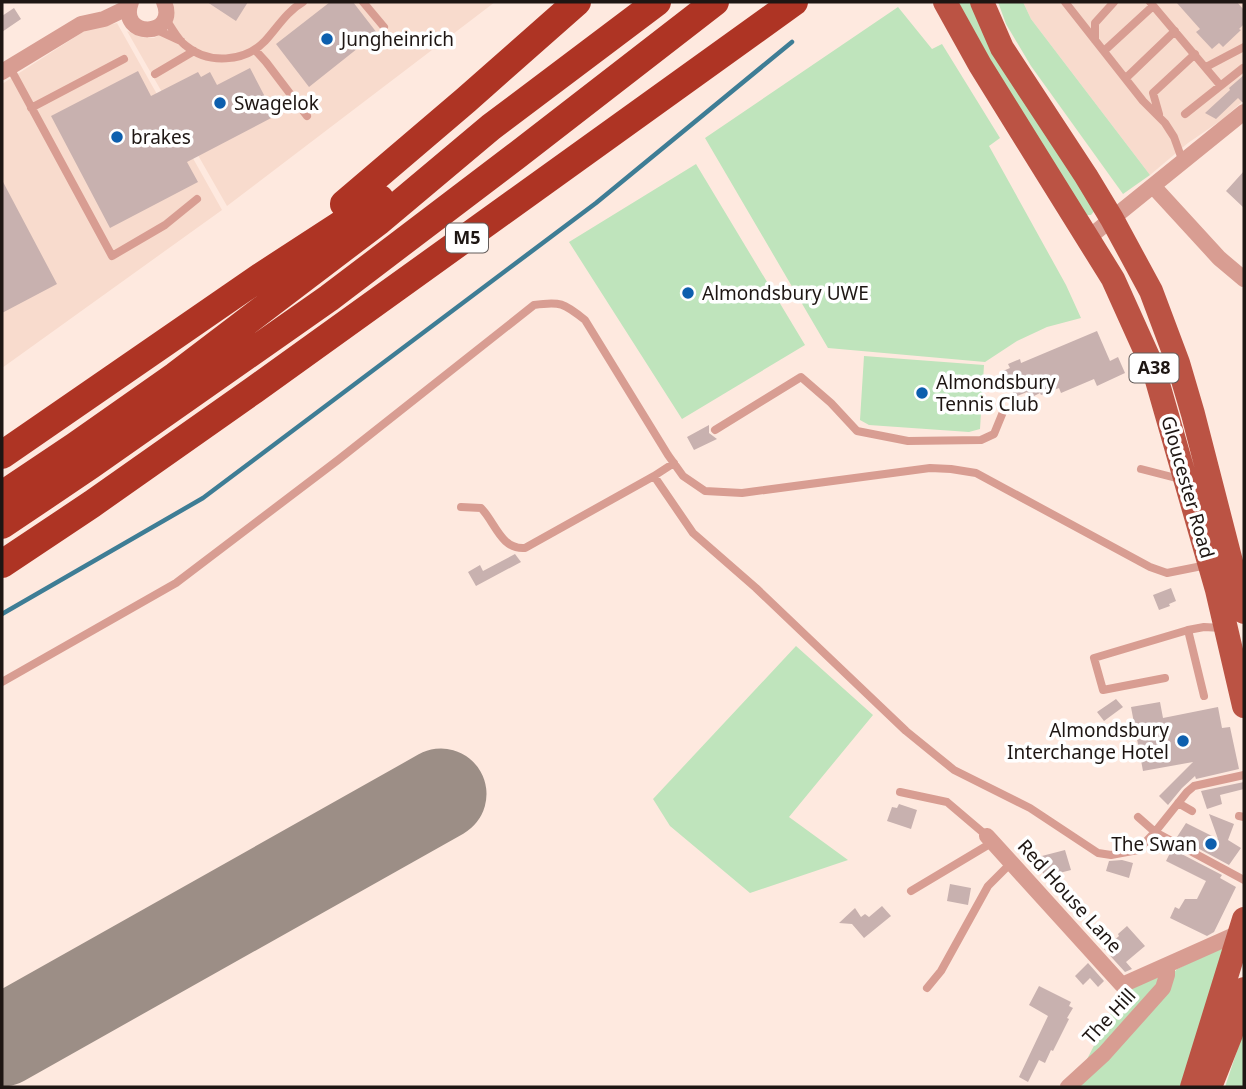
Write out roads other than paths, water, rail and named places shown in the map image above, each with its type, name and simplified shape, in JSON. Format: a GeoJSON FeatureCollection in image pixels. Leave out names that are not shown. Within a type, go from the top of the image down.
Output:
{"type":"FeatureCollection","features":[{"type":"Feature","properties":{"kind":"highway"},"geometry":{"type":"LineString","coordinates":[[260,277],[576,2]]}},
{"type":"Feature","properties":{"kind":"highway"},"geometry":{"type":"LineString","coordinates":[[2,495],[175,376],[379,221],[492,127],[657,2]]}},
{"type":"Feature","properties":{"kind":"highway","name":"M5"},"geometry":{"type":"LineString","coordinates":[[2,525],[329,298],[715,2]]}},
{"type":"Feature","properties":{"kind":"highway","name":"M5"},"geometry":{"type":"LineString","coordinates":[[2,564],[254,390],[794,2]]}},
{"type":"Feature","properties":{"kind":"highway"},"geometry":{"type":"LineString","coordinates":[[2,455],[260,277],[492,127]]}},
{"type":"Feature","properties":{"kind":"highway","name":"M5"},"geometry":{"type":"LineString","coordinates":[[254,390],[516,156]]}},
{"type":"Feature","properties":{"kind":"main road","name":"Gloucester Road"},"geometry":{"type":"LineString","coordinates":[[945,2],[980,65],[1113,279],[1154,370],[1210,564],[1244,706]]}},
{"type":"Feature","properties":{"kind":"main road","name":"Gloucester Road"},"geometry":{"type":"LineString","coordinates":[[982,2],[1002,48],[1112,219],[1151,290],[1178,363],[1224,620]]}},
{"type":"Feature","properties":{"kind":"main road"},"geometry":{"type":"LineString","coordinates":[[1192,1087],[1242,925]]}},
{"type":"Feature","properties":{"kind":"main road"},"geometry":{"type":"LineString","coordinates":[[1210,1087],[1231,1034],[1244,989]]}},
{"type":"Feature","properties":{"kind":"street"},"geometry":{"type":"LineString","coordinates":[[5,69],[81,24],[131,10],[134,24],[144,30],[160,24],[167,13],[164,2]]}},
{"type":"Feature","properties":{"kind":"street"},"geometry":{"type":"LineString","coordinates":[[1087,239],[1244,112]]}},
{"type":"Feature","properties":{"kind":"street"},"geometry":{"type":"LineString","coordinates":[[1153,186],[1219,257],[1244,279]]}},
{"type":"Feature","properties":{"kind":"street","name":"Red House Lane"},"geometry":{"type":"LineString","coordinates":[[990,839],[1122,985]]}},
{"type":"Feature","properties":{"kind":"street","name":"The Hill"},"geometry":{"type":"LineString","coordinates":[[1122,985],[1167,966],[1242,925]]}},
{"type":"Feature","properties":{"kind":"street","name":"The Hill"},"geometry":{"type":"LineString","coordinates":[[1068,1087],[1104,1054],[1163,988],[1167,966]]}},
{"type":"Feature","properties":{"kind":"lane"},"geometry":{"type":"LineString","coordinates":[[160,24],[194,51],[223,59],[239,57],[255,50],[294,7],[303,2]]}},
{"type":"Feature","properties":{"kind":"lane"},"geometry":{"type":"LineString","coordinates":[[363,2],[384,27]]}},
{"type":"Feature","properties":{"kind":"lane"},"geometry":{"type":"LineString","coordinates":[[1065,2],[1148,106],[1160,117],[1174,137],[1183,162]]}},
{"type":"Feature","properties":{"kind":"lane"},"geometry":{"type":"LineString","coordinates":[[1095,40],[1095,23],[1114,2]]}},
{"type":"Feature","properties":{"kind":"lane"},"geometry":{"type":"LineString","coordinates":[[1104,51],[1152,4],[1220,85]]}},
{"type":"Feature","properties":{"kind":"lane"},"geometry":{"type":"LineString","coordinates":[[160,24],[181,41]]}},
{"type":"Feature","properties":{"kind":"lane"},"geometry":{"type":"LineString","coordinates":[[1126,78],[1175,31]]}},
{"type":"Feature","properties":{"kind":"lane"},"geometry":{"type":"LineString","coordinates":[[1206,67],[1244,47]]}},
{"type":"Feature","properties":{"kind":"lane"},"geometry":{"type":"LineString","coordinates":[[255,50],[307,116]]}},
{"type":"Feature","properties":{"kind":"lane"},"geometry":{"type":"LineString","coordinates":[[155,74],[194,51]]}},
{"type":"Feature","properties":{"kind":"lane"},"geometry":{"type":"LineString","coordinates":[[1160,117],[1153,93],[1195,54]]}},
{"type":"Feature","properties":{"kind":"lane"},"geometry":{"type":"LineString","coordinates":[[31,108],[124,59]]}},
{"type":"Feature","properties":{"kind":"lane"},"geometry":{"type":"LineString","coordinates":[[1185,114],[1243,68]]}},
{"type":"Feature","properties":{"kind":"lane"},"geometry":{"type":"LineString","coordinates":[[5,69],[31,108],[112,256],[165,225],[197,199]]}},
{"type":"Feature","properties":{"kind":"lane"},"geometry":{"type":"LineString","coordinates":[[2,682],[176,583],[338,460],[534,305],[553,302],[570,307],[585,320],[683,476],[705,491],[742,493],[930,468],[951,469],[976,473],[1150,568],[1167,573],[1210,564]]}},
{"type":"Feature","properties":{"kind":"lane"},"geometry":{"type":"LineString","coordinates":[[715,430],[801,377],[858,431],[908,441],[981,440],[994,434],[1003,412]]}},
{"type":"Feature","properties":{"kind":"lane"},"geometry":{"type":"LineString","coordinates":[[461,507],[481,508],[504,540],[519,548],[525,548],[654,477],[674,463]]}},
{"type":"Feature","properties":{"kind":"lane"},"geometry":{"type":"LineString","coordinates":[[1141,469],[1186,480]]}},
{"type":"Feature","properties":{"kind":"lane"},"geometry":{"type":"LineString","coordinates":[[654,477],[693,533],[756,588],[906,731],[954,770],[1030,808],[1098,853],[1111,855],[1138,850],[1194,786],[1244,775]]}},
{"type":"Feature","properties":{"kind":"lane"},"geometry":{"type":"LineString","coordinates":[[1165,678],[1103,690],[1094,658],[1224,620]]}},
{"type":"Feature","properties":{"kind":"lane"},"geometry":{"type":"LineString","coordinates":[[1188,630],[1204,696]]}},
{"type":"Feature","properties":{"kind":"lane"},"geometry":{"type":"LineString","coordinates":[[900,792],[947,802],[990,839],[911,891]]}},
{"type":"Feature","properties":{"kind":"lane"},"geometry":{"type":"LineString","coordinates":[[1178,803],[1192,811]]}},
{"type":"Feature","properties":{"kind":"lane"},"geometry":{"type":"LineString","coordinates":[[1138,817],[1154,832],[1244,880]]}},
{"type":"Feature","properties":{"kind":"lane"},"geometry":{"type":"LineString","coordinates":[[927,988],[941,971],[988,886],[1012,863]]}},
{"type":"Feature","properties":{"kind":"waterway"},"geometry":{"type":"LineString","coordinates":[[2,614],[203,498],[596,203],[792,42]]}},
{"type":"Feature","properties":{"kind":"place","name":"Jungheinrich"},"geometry":{"type":"Point","coordinates":[327,39]}},
{"type":"Feature","properties":{"kind":"place","name":"Swagelok"},"geometry":{"type":"Point","coordinates":[220,103]}},
{"type":"Feature","properties":{"kind":"place","name":"brakes"},"geometry":{"type":"Point","coordinates":[117,137]}},
{"type":"Feature","properties":{"kind":"place","name":"Almondsbury UWE"},"geometry":{"type":"Point","coordinates":[688,293]}},
{"type":"Feature","properties":{"kind":"place","name":"Almondsbury Tennis Club"},"geometry":{"type":"Point","coordinates":[922,393]}},
{"type":"Feature","properties":{"kind":"place","name":"Almondsbury Interchange Hotel"},"geometry":{"type":"Point","coordinates":[1183,741]}},
{"type":"Feature","properties":{"kind":"place","name":"The Swan"},"geometry":{"type":"Point","coordinates":[1211,844]}}]}
